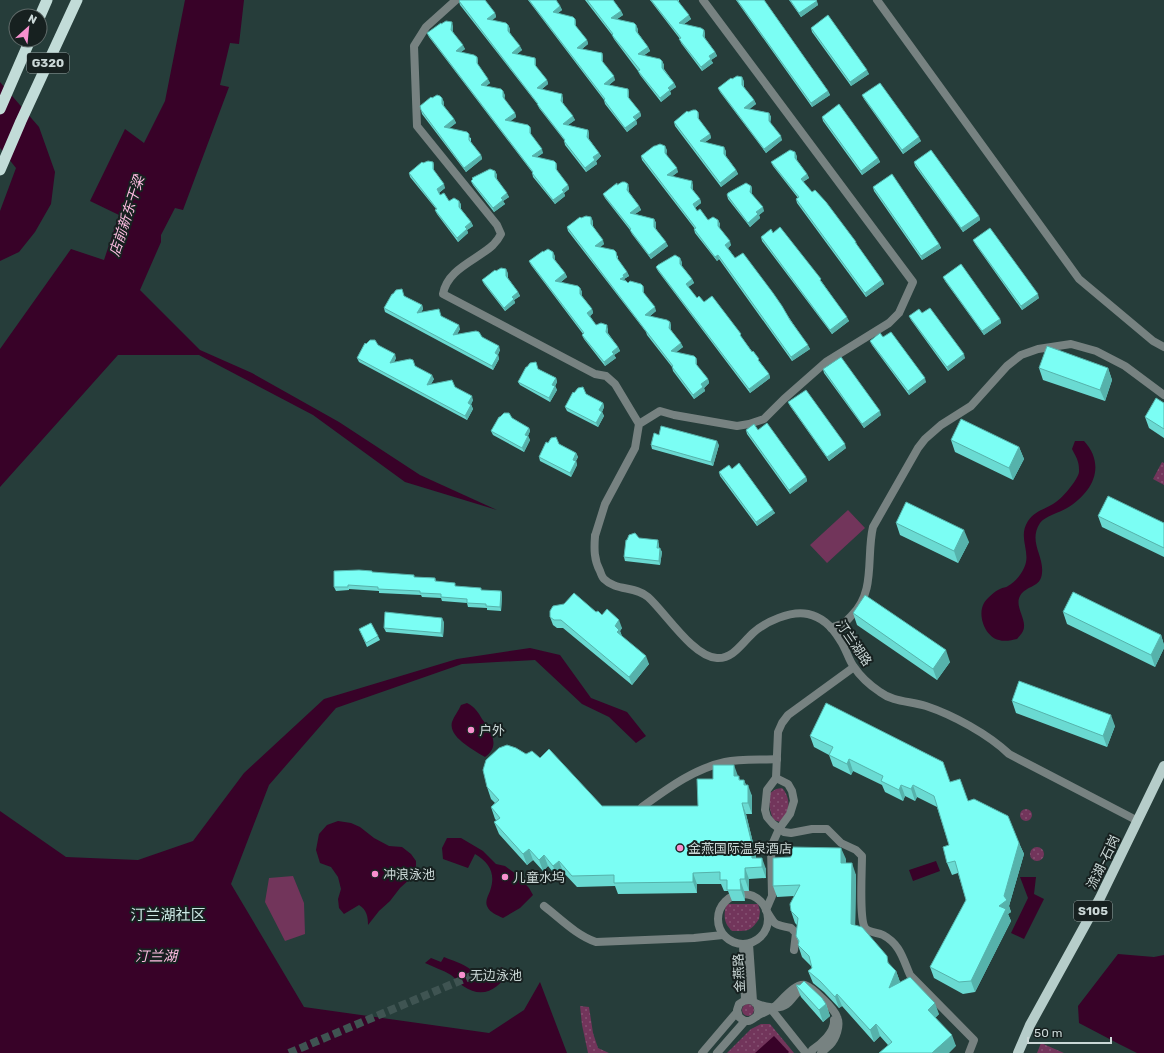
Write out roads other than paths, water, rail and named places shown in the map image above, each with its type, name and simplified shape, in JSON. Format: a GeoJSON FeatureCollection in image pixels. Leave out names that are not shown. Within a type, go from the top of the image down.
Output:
{"type":"FeatureCollection","features":[{"type":"Feature","properties":{"kind":"highway","name":"G320"},"geometry":{"type":"LineString","coordinates":[[0,170],[18,126],[77,0]]}},
{"type":"Feature","properties":{"kind":"highway","name":"G320"},"geometry":{"type":"LineString","coordinates":[[1,108],[27,48]]}},
{"type":"Feature","properties":{"kind":"main road","name":"流湖-石岗"},"geometry":{"type":"LineString","coordinates":[[1018,1053],[1030,1025],[1100,898],[1164,766]]}},
{"type":"Feature","properties":{"kind":"street"},"geometry":{"type":"LineString","coordinates":[[456,0],[426,27],[414,46],[417,126],[497,225],[501,234],[494,244],[456,272],[444,286],[443,294],[595,374],[606,376],[615,384],[639,424],[660,411],[674,415],[737,426],[764,419],[784,398],[826,362],[888,323],[899,313],[913,282],[703,0]]}},
{"type":"Feature","properties":{"kind":"street"},"geometry":{"type":"LineString","coordinates":[[878,0],[1079,279],[1153,341],[1164,347]]}},
{"type":"Feature","properties":{"kind":"street"},"geometry":{"type":"LineString","coordinates":[[831,628],[844,623],[855,612],[865,597],[869,575],[870,538],[873,527],[918,448],[925,439],[941,425],[971,406],[1007,366],[1021,355],[1038,348],[1071,344],[1085,347],[1126,366],[1164,395]]}},
{"type":"Feature","properties":{"kind":"street","name":"汀兰湖路"},"geometry":{"type":"LineString","coordinates":[[639,424],[635,448],[606,504],[595,536],[594,551],[596,565],[603,579],[616,587],[635,590],[647,596],[690,643],[704,654],[716,658],[725,657],[735,652],[753,633],[775,619],[791,615],[808,614],[822,620],[831,628],[840,640],[854,667],[867,682],[881,693],[897,700],[924,706],[952,717],[998,744],[1009,754],[1138,821]]}},
{"type":"Feature","properties":{"kind":"street"},"geometry":{"type":"LineString","coordinates":[[854,667],[788,716],[782,723],[778,732],[776,778],[767,790],[765,810],[767,817],[778,829],[784,832],[791,833],[812,829],[827,829],[841,843],[856,850],[862,856],[862,916],[865,928],[882,935],[898,948],[903,955],[910,975],[974,1040],[969,1053]]}},
{"type":"Feature","properties":{"kind":"street"},"geometry":{"type":"LineString","coordinates":[[642,807],[674,784],[709,766],[726,762],[777,759]]}},
{"type":"Feature","properties":{"kind":"street","name":"金燕路"},"geometry":{"type":"LineString","coordinates":[[723,935],[735,944],[746,944],[757,940],[763,935],[767,927],[768,919],[766,910],[772,896],[771,847],[778,829],[790,814],[794,801],[792,791],[788,784],[776,778]]}},
{"type":"Feature","properties":{"kind":"street"},"geometry":{"type":"LineString","coordinates":[[544,906],[576,932],[596,942],[694,938],[723,935],[719,928],[717,919],[723,903],[738,894],[747,894],[755,897],[762,903],[774,924],[791,928],[796,933],[794,950]]}},
{"type":"Feature","properties":{"kind":"street","name":"金燕路"},"geometry":{"type":"LineString","coordinates":[[746,944],[751,1002],[758,1010],[757,1016]]}},
{"type":"Feature","properties":{"kind":"street"},"geometry":{"type":"LineString","coordinates":[[770,1010],[798,986],[804,985],[815,991],[830,1006],[837,1017],[838,1023],[836,1034],[830,1045],[821,1053]]}},
{"type":"Feature","properties":{"kind":"street"},"geometry":{"type":"LineString","coordinates":[[737,1012],[739,1017],[745,1021],[752,1021],[757,1016],[786,1005],[800,990],[809,992],[826,1008],[834,1019],[834,1025],[823,1041],[812,1050],[812,1053]]}},
{"type":"Feature","properties":{"kind":"street","name":"金燕路"},"geometry":{"type":"LineString","coordinates":[[702,1053],[737,1012],[737,1007],[739,1004],[751,1002],[770,1010]]}},
{"type":"Feature","properties":{"kind":"street"},"geometry":{"type":"LineString","coordinates":[[770,1010],[800,1053]]}},
{"type":"Feature","properties":{"kind":"street"},"geometry":{"type":"LineString","coordinates":[[770,1010],[806,1053]]}},
{"type":"Feature","properties":{"kind":"street"},"geometry":{"type":"LineString","coordinates":[[717,1053],[745,1021]]}},
{"type":"Feature","properties":{"kind":"water","name":"店前新东干梁"},"geometry":{"type":"Polygon","coordinates":[[[185,0],[244,0],[239,44],[230,43],[220,85],[229,87],[183,210],[175,208],[161,235],[161,242],[140,290],[200,350],[252,373],[339,422],[420,475],[497,510],[405,482],[313,415],[199,355],[118,355],[0,487],[0,349],[71,249],[104,260],[119,215],[90,201],[125,129],[144,143],[165,101],[185,0]]]}},
{"type":"Feature","properties":{"kind":"water"},"geometry":{"type":"Polygon","coordinates":[[[0,82],[39,127],[55,172],[51,204],[35,232],[19,252],[0,261],[0,211],[16,168],[0,148],[0,82]]]}},
{"type":"Feature","properties":{"kind":"water"},"geometry":{"type":"Polygon","coordinates":[[[1075,441],[1084,441],[1091,450],[1095,460],[1094,478],[1083,495],[1076,502],[1064,510],[1045,518],[1040,523],[1037,530],[1036,542],[1041,560],[1042,573],[1039,581],[1023,592],[1020,596],[1019,605],[1024,622],[1023,631],[1017,639],[1008,641],[999,640],[990,635],[986,630],[982,619],[982,608],[989,597],[1001,588],[1007,587],[1018,578],[1023,571],[1026,562],[1024,533],[1028,521],[1036,513],[1053,504],[1069,490],[1076,480],[1079,472],[1079,464],[1072,449],[1075,441]]]}},
{"type":"Feature","properties":{"kind":"water","name":"汀兰湖"},"geometry":{"type":"Polygon","coordinates":[[[530,648],[560,655],[591,698],[627,712],[646,736],[636,743],[609,717],[582,704],[535,660],[462,664],[336,708],[269,785],[231,884],[304,1007],[489,1033],[524,1010],[540,982],[567,1053],[0,1053],[0,811],[66,857],[138,860],[193,841],[244,773],[324,699],[457,659],[530,648]]]}},
{"type":"Feature","properties":{"kind":"water","name":"户外"},"geometry":{"type":"Polygon","coordinates":[[[467,703],[478,712],[489,728],[493,738],[493,748],[485,757],[458,738],[452,728],[452,722],[461,705],[467,703]]]}},
{"type":"Feature","properties":{"kind":"water","name":"冲浪泳池"},"geometry":{"type":"Polygon","coordinates":[[[338,821],[351,823],[360,827],[374,838],[389,846],[402,847],[411,854],[416,861],[416,871],[411,878],[400,888],[368,925],[368,919],[364,909],[359,905],[344,914],[339,908],[338,899],[341,889],[338,877],[331,867],[320,863],[316,850],[319,834],[327,825],[338,821]]]}},
{"type":"Feature","properties":{"kind":"water","name":"儿童水坞"},"geometry":{"type":"Polygon","coordinates":[[[447,838],[461,838],[483,851],[496,864],[505,866],[516,874],[529,888],[533,895],[520,908],[503,918],[494,914],[486,904],[492,885],[492,874],[488,865],[475,854],[468,868],[443,859],[442,848],[447,838]]]}},
{"type":"Feature","properties":{"kind":"water"},"geometry":{"type":"Polygon","coordinates":[[[936,861],[940,871],[913,881],[909,870],[936,861]]]}},
{"type":"Feature","properties":{"kind":"water"},"geometry":{"type":"Polygon","coordinates":[[[1020,877],[1036,877],[1034,894],[1044,899],[1024,939],[1011,933],[1028,898],[1020,877]]]}},
{"type":"Feature","properties":{"kind":"water"},"geometry":{"type":"Polygon","coordinates":[[[1118,954],[1154,957],[1164,955],[1164,1053],[1137,1053],[1079,1023],[1078,1006],[1118,954]]]}},
{"type":"Feature","properties":{"kind":"water","name":"无边泳池"},"geometry":{"type":"Polygon","coordinates":[[[444,957],[467,967],[482,981],[492,978],[501,967],[509,971],[495,987],[484,992],[477,992],[463,986],[448,973],[425,963],[431,958],[441,962],[444,957]]]}},
{"type":"Feature","properties":{"kind":"water"},"geometry":{"type":"Polygon","coordinates":[[[774,1036],[789,1052],[788,1053],[755,1053],[774,1036]]]}},
{"type":"Feature","properties":{"kind":"tunnel"},"geometry":{"type":"LineString","coordinates":[[289,1053],[476,974]]}},
{"type":"Feature","properties":{"kind":"place","name":"户外"},"geometry":{"type":"Point","coordinates":[471,730]}},
{"type":"Feature","properties":{"kind":"place","name":"金燕国际温泉酒店"},"geometry":{"type":"Point","coordinates":[680,848]}},
{"type":"Feature","properties":{"kind":"place","name":"冲浪泳池"},"geometry":{"type":"Point","coordinates":[375,874]}},
{"type":"Feature","properties":{"kind":"place","name":"儿童水坞"},"geometry":{"type":"Point","coordinates":[505,877]}},
{"type":"Feature","properties":{"kind":"place","name":"无边泳池"},"geometry":{"type":"Point","coordinates":[462,975]}},
{"type":"Feature","properties":{"kind":"district","name":"汀兰湖社区"},"geometry":{"type":"Point","coordinates":[168,915]}}]}
